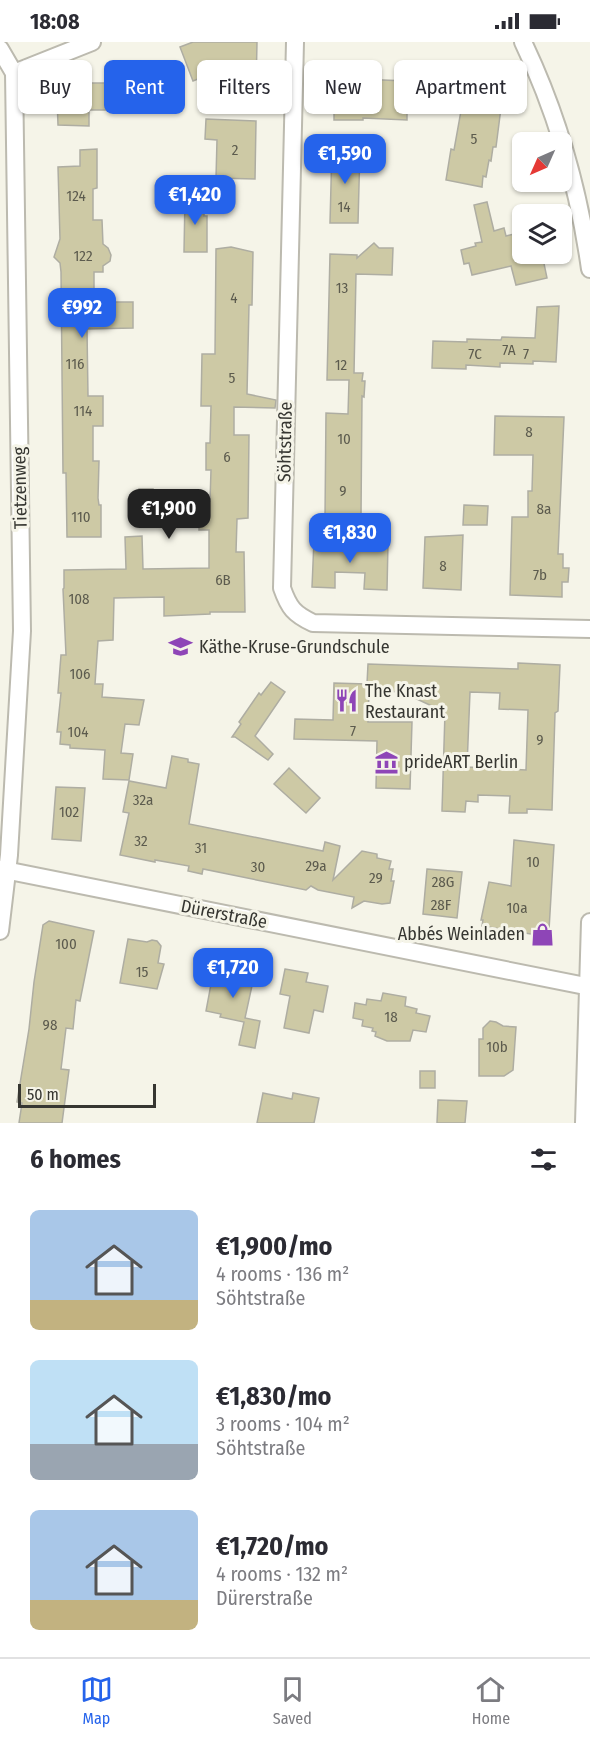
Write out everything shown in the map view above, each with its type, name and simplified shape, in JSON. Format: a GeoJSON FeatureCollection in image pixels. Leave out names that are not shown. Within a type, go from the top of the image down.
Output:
{"type":"FeatureCollection","features":[{"type":"Feature","properties":{"kind":"street"},"geometry":{"type":"LineString","coordinates":[[14,73],[92,42]]}},
{"type":"Feature","properties":{"kind":"street","name":"Söhtstraße"},"geometry":{"type":"LineString","coordinates":[[295,42],[282,588],[288,604],[297,616],[313,623],[590,629]]}},
{"type":"Feature","properties":{"kind":"street"},"geometry":{"type":"LineString","coordinates":[[523,42],[553,115],[568,164],[590,269]]}},
{"type":"Feature","properties":{"kind":"street","name":"Tietzenweg"},"geometry":{"type":"LineString","coordinates":[[0,49],[14,73],[9,305],[22,631],[0,931]]}},
{"type":"Feature","properties":{"kind":"street","name":"Dürerstraße"},"geometry":{"type":"LineString","coordinates":[[4,870],[589,986]]}},
{"type":"Feature","properties":{"kind":"street"},"geometry":{"type":"LineString","coordinates":[[584,1123],[590,922]]}},
{"type":"Feature","properties":{"kind":"building"},"geometry":{"type":"Polygon","coordinates":[[[193,42],[257,42],[257,60],[197,60],[197,79],[193,81],[180,47],[193,42]]]}},
{"type":"Feature","properties":{"kind":"building"},"geometry":{"type":"Polygon","coordinates":[[[382,80],[394,80],[394,114],[407,114],[407,120],[363,118],[363,120],[334,120],[334,114],[382,114],[382,80]]]}},
{"type":"Feature","properties":{"kind":"building"},"geometry":{"type":"Polygon","coordinates":[[[92,83],[104,83],[104,110],[92,110],[92,83]]]}},
{"type":"Feature","properties":{"kind":"building"},"geometry":{"type":"Polygon","coordinates":[[[58,114],[89,114],[89,126],[58,125],[58,114]]]}},
{"type":"Feature","properties":{"kind":"building"},"geometry":{"type":"Polygon","coordinates":[[[460,114],[500,114],[496,147],[493,147],[486,177],[483,176],[482,187],[446,180],[451,149],[454,150],[460,114]]]}},
{"type":"Feature","properties":{"kind":"building"},"geometry":{"type":"Polygon","coordinates":[[[206,119],[256,121],[255,179],[216,178],[217,140],[205,139],[206,119]]]}},
{"type":"Feature","properties":{"kind":"building"},"geometry":{"type":"Polygon","coordinates":[[[332,147],[360,148],[358,223],[330,223],[332,147]]]}},
{"type":"Feature","properties":{"kind":"building"},"geometry":{"type":"Polygon","coordinates":[[[97,149],[97,188],[93,189],[93,220],[102,220],[103,244],[111,255],[110,261],[103,266],[103,272],[94,272],[94,302],[133,302],[133,328],[87,329],[88,396],[103,396],[103,426],[93,426],[93,461],[99,461],[98,498],[99,505],[101,505],[101,537],[67,537],[66,473],[63,473],[61,272],[60,263],[54,257],[60,239],[58,167],[80,166],[80,150],[97,149]]]}},
{"type":"Feature","properties":{"kind":"building"},"geometry":{"type":"Polygon","coordinates":[[[185,198],[204,198],[204,216],[207,216],[207,252],[184,252],[185,198]]]}},
{"type":"Feature","properties":{"kind":"building"},"geometry":{"type":"Polygon","coordinates":[[[487,202],[494,231],[504,228],[506,236],[512,234],[512,264],[544,264],[547,278],[516,285],[511,266],[472,275],[469,263],[464,264],[461,250],[482,242],[474,205],[487,202]]]}},
{"type":"Feature","properties":{"kind":"building"},"geometry":{"type":"Polygon","coordinates":[[[374,243],[379,248],[393,248],[392,275],[356,274],[354,373],[363,373],[362,381],[365,381],[364,397],[362,396],[361,517],[325,517],[326,413],[348,414],[349,380],[327,380],[330,254],[357,255],[357,258],[374,243]]]}},
{"type":"Feature","properties":{"kind":"building"},"geometry":{"type":"Polygon","coordinates":[[[231,247],[253,252],[247,394],[276,400],[275,408],[234,407],[234,435],[249,435],[248,518],[237,519],[236,552],[244,552],[245,612],[164,616],[164,597],[114,598],[113,640],[98,641],[95,684],[103,684],[102,697],[144,700],[139,725],[125,724],[121,753],[133,754],[129,780],[103,779],[105,750],[70,748],[70,745],[60,744],[61,732],[57,732],[61,693],[58,693],[61,655],[66,655],[64,570],[126,569],[125,537],[142,536],[143,569],[209,568],[209,530],[199,530],[200,501],[210,501],[211,470],[206,470],[206,443],[210,443],[211,406],[201,406],[202,354],[215,354],[216,249],[231,247]]]}},
{"type":"Feature","properties":{"kind":"building"},"geometry":{"type":"Polygon","coordinates":[[[559,306],[556,362],[500,363],[500,367],[466,365],[466,369],[432,368],[433,341],[467,342],[467,339],[535,338],[537,307],[559,306]]]}},
{"type":"Feature","properties":{"kind":"building"},"geometry":{"type":"Polygon","coordinates":[[[495,416],[564,417],[558,554],[563,554],[563,568],[569,568],[568,582],[562,582],[562,597],[510,595],[512,517],[528,517],[528,491],[532,491],[533,455],[494,455],[495,416]]]}},
{"type":"Feature","properties":{"kind":"building"},"geometry":{"type":"Polygon","coordinates":[[[139,489],[153,489],[153,503],[139,503],[139,489]]]}},
{"type":"Feature","properties":{"kind":"building"},"geometry":{"type":"Polygon","coordinates":[[[464,505],[488,506],[487,525],[463,525],[464,505]]]}},
{"type":"Feature","properties":{"kind":"building"},"geometry":{"type":"Polygon","coordinates":[[[463,535],[461,590],[423,588],[425,537],[463,535]]]}},
{"type":"Feature","properties":{"kind":"building"},"geometry":{"type":"Polygon","coordinates":[[[314,540],[336,541],[336,550],[365,551],[366,542],[388,543],[387,590],[364,589],[365,573],[335,572],[335,588],[312,587],[314,540]]]}},
{"type":"Feature","properties":{"kind":"building"},"geometry":{"type":"Polygon","coordinates":[[[518,663],[560,665],[558,711],[555,713],[552,810],[527,809],[527,813],[509,813],[510,796],[478,795],[478,802],[466,801],[465,812],[442,811],[445,712],[408,695],[408,692],[369,691],[368,722],[412,722],[410,789],[376,788],[377,741],[294,739],[295,719],[333,720],[334,683],[367,684],[368,664],[518,669],[518,663]],[[470,692],[467,767],[526,770],[528,710],[499,709],[500,693],[470,692]]]}},
{"type":"Feature","properties":{"kind":"building"},"geometry":{"type":"Polygon","coordinates":[[[271,682],[285,692],[255,736],[273,754],[268,760],[232,737],[241,724],[239,722],[259,693],[261,695],[271,682]]]}},
{"type":"Feature","properties":{"kind":"building"},"geometry":{"type":"Polygon","coordinates":[[[172,756],[199,764],[189,824],[323,851],[325,842],[340,846],[333,880],[362,851],[377,854],[377,858],[391,861],[389,869],[393,869],[391,881],[394,881],[390,903],[364,901],[352,908],[354,897],[318,890],[311,886],[306,890],[203,869],[202,874],[188,871],[189,866],[120,855],[129,813],[123,812],[129,781],[166,788],[172,756]]]}},
{"type":"Feature","properties":{"kind":"building"},"geometry":{"type":"Polygon","coordinates":[[[289,768],[320,798],[306,813],[274,784],[289,768]]]}},
{"type":"Feature","properties":{"kind":"building"},"geometry":{"type":"Polygon","coordinates":[[[56,787],[85,788],[81,841],[52,839],[56,787]]]}},
{"type":"Feature","properties":{"kind":"building"},"geometry":{"type":"Polygon","coordinates":[[[514,840],[554,845],[549,930],[543,936],[482,926],[483,920],[481,920],[489,882],[511,886],[514,840]]]}},
{"type":"Feature","properties":{"kind":"building"},"geometry":{"type":"Polygon","coordinates":[[[427,869],[462,872],[457,918],[423,914],[427,869]]]}},
{"type":"Feature","properties":{"kind":"building"},"geometry":{"type":"Polygon","coordinates":[[[49,921],[94,931],[80,1001],[76,1000],[73,1029],[66,1028],[61,1069],[69,1070],[62,1123],[19,1123],[22,1103],[17,1102],[34,982],[43,925],[49,921]]]}},
{"type":"Feature","properties":{"kind":"building"},"geometry":{"type":"Polygon","coordinates":[[[128,939],[157,941],[161,946],[158,963],[164,964],[157,989],[120,983],[128,939]]]}},
{"type":"Feature","properties":{"kind":"building"},"geometry":{"type":"Polygon","coordinates":[[[237,961],[242,970],[249,972],[247,980],[253,981],[245,1018],[260,1021],[255,1048],[239,1045],[244,1022],[220,1017],[221,1014],[206,1011],[215,963],[228,966],[237,961]]]}},
{"type":"Feature","properties":{"kind":"building"},"geometry":{"type":"Polygon","coordinates":[[[285,969],[308,973],[306,982],[328,986],[323,1012],[314,1010],[309,1033],[284,1028],[290,996],[280,994],[285,969]]]}},
{"type":"Feature","properties":{"kind":"building"},"geometry":{"type":"Polygon","coordinates":[[[383,993],[406,997],[405,1006],[417,1009],[416,1013],[430,1016],[426,1032],[413,1030],[410,1041],[387,1041],[375,1036],[376,1032],[372,1031],[373,1028],[362,1026],[363,1020],[353,1018],[355,1003],[366,1005],[367,999],[381,1001],[383,993]]]}},
{"type":"Feature","properties":{"kind":"building"},"geometry":{"type":"Polygon","coordinates":[[[490,1021],[503,1026],[516,1027],[513,1070],[504,1076],[479,1076],[479,1039],[483,1039],[483,1028],[490,1021]]]}},
{"type":"Feature","properties":{"kind":"building"},"geometry":{"type":"Polygon","coordinates":[[[420,1071],[435,1071],[435,1088],[420,1088],[420,1071]]]}},
{"type":"Feature","properties":{"kind":"building"},"geometry":{"type":"Polygon","coordinates":[[[263,1093],[292,1099],[293,1093],[319,1098],[314,1123],[257,1123],[263,1093]]]}},
{"type":"Feature","properties":{"kind":"building"},"geometry":{"type":"Polygon","coordinates":[[[438,1100],[467,1101],[465,1123],[437,1123],[438,1100]]]}},
{"type":"Feature","properties":{"kind":"place","name":"Käthe-Kruse-Grundschule"},"geometry":{"type":"Point","coordinates":[181,647]}},
{"type":"Feature","properties":{"kind":"place","name":"The Knast Restaurant"},"geometry":{"type":"Point","coordinates":[347,701]}},
{"type":"Feature","properties":{"kind":"place","name":"prideART Berlin"},"geometry":{"type":"Point","coordinates":[386,762]}},
{"type":"Feature","properties":{"kind":"place","name":"Abbés Weinladen"},"geometry":{"type":"Point","coordinates":[543,934]}}]}
